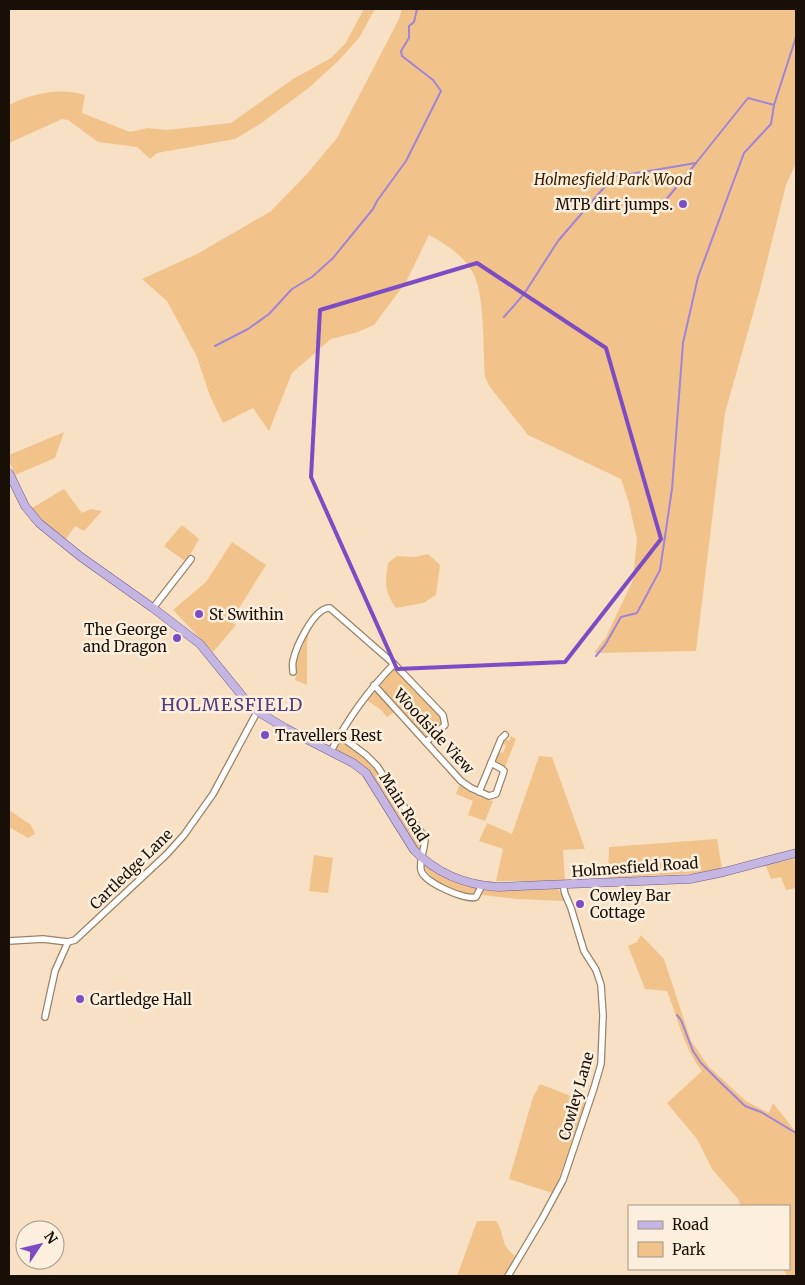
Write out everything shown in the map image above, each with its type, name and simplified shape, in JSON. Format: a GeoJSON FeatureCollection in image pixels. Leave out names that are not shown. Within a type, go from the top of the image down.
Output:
{"type":"FeatureCollection","features":[{"type":"Feature","properties":{"kind":"main road","name":"Main Road"},"geometry":{"type":"LineString","coordinates":[[9,473],[25,506],[39,523],[81,557],[200,644],[244,699],[258,712],[331,751],[366,773],[407,841],[422,858],[456,879],[482,885],[507,887],[563,885]]}},
{"type":"Feature","properties":{"kind":"main road","name":"Holmesfield Road"},"geometry":{"type":"LineString","coordinates":[[563,885],[690,879],[796,853]]}},
{"type":"Feature","properties":{"kind":"street"},"geometry":{"type":"LineString","coordinates":[[153,608],[191,559]]}},
{"type":"Feature","properties":{"kind":"street"},"geometry":{"type":"LineString","coordinates":[[293,672],[294,658],[304,634],[318,612],[327,608],[336,613],[394,664],[445,719],[445,725],[442,729],[426,742]]}},
{"type":"Feature","properties":{"kind":"street"},"geometry":{"type":"LineString","coordinates":[[331,751],[352,713],[374,685],[394,664]]}},
{"type":"Feature","properties":{"kind":"street","name":"Woodside View"},"geometry":{"type":"LineString","coordinates":[[374,685],[462,781],[479,792],[493,796],[498,790],[504,771],[502,768],[491,763]]}},
{"type":"Feature","properties":{"kind":"street","name":"Cartledge Lane"},"geometry":{"type":"LineString","coordinates":[[68,942],[75,940],[168,854],[184,835],[213,794],[258,712]]}},
{"type":"Feature","properties":{"kind":"street"},"geometry":{"type":"LineString","coordinates":[[340,735],[366,756],[390,784],[425,838],[422,858]]}},
{"type":"Feature","properties":{"kind":"street","name":"Woodside View"},"geometry":{"type":"LineString","coordinates":[[479,792],[501,739],[505,735]]}},
{"type":"Feature","properties":{"kind":"street","name":"Main Road"},"geometry":{"type":"LineString","coordinates":[[422,858],[421,869],[424,875],[452,892],[473,898],[482,885]]}},
{"type":"Feature","properties":{"kind":"street","name":"Cowley Lane"},"geometry":{"type":"LineString","coordinates":[[508,1276],[563,1180],[594,1088],[600,1064],[603,1024],[601,985],[596,970],[584,951],[563,885]]}},
{"type":"Feature","properties":{"kind":"street"},"geometry":{"type":"LineString","coordinates":[[9,941],[43,939],[68,942],[55,971],[45,1017]]}},
{"type":"Feature","properties":{"kind":"highlighted area"},"geometry":{"type":"Polygon","coordinates":[[[477,263],[606,348],[661,539],[565,662],[397,669],[311,477],[320,310],[477,263]]]}},
{"type":"Feature","properties":{"kind":"green space"},"geometry":{"type":"Polygon","coordinates":[[[364,9],[375,9],[359,38],[337,62],[310,87],[260,124],[235,139],[157,153],[150,159],[137,147],[98,142],[68,120],[62,119],[9,143],[9,105],[36,95],[56,92],[85,95],[82,113],[130,132],[148,128],[166,130],[231,123],[293,79],[331,58],[345,44],[364,9]]]}},
{"type":"Feature","properties":{"kind":"green space","name":"Holmesfield Park Wood"},"geometry":{"type":"Polygon","coordinates":[[[402,9],[796,9],[796,163],[786,185],[760,289],[725,413],[696,651],[594,653],[606,637],[633,580],[637,539],[621,479],[528,435],[490,387],[485,377],[482,310],[478,285],[466,262],[449,247],[429,235],[406,282],[374,325],[358,332],[331,339],[292,373],[269,431],[253,408],[223,423],[210,396],[197,357],[167,301],[142,279],[197,254],[271,211],[306,175],[337,138],[399,19],[402,9]]]}},
{"type":"Feature","properties":{"kind":"green space"},"geometry":{"type":"Polygon","coordinates":[[[64,432],[55,458],[15,475],[9,455],[64,432]]]}},
{"type":"Feature","properties":{"kind":"green space"},"geometry":{"type":"Polygon","coordinates":[[[64,489],[82,513],[91,509],[102,511],[84,531],[75,526],[66,539],[48,527],[32,508],[64,489]]]}},
{"type":"Feature","properties":{"kind":"green space"},"geometry":{"type":"Polygon","coordinates":[[[182,525],[199,539],[186,562],[164,546],[182,525]]]}},
{"type":"Feature","properties":{"kind":"green space"},"geometry":{"type":"Polygon","coordinates":[[[232,542],[266,565],[231,621],[236,625],[213,652],[173,610],[206,582],[232,542]]]}},
{"type":"Feature","properties":{"kind":"green space"},"geometry":{"type":"Polygon","coordinates":[[[428,554],[440,565],[436,595],[423,603],[396,608],[386,587],[388,563],[397,556],[415,557],[428,554]]]}},
{"type":"Feature","properties":{"kind":"green space"},"geometry":{"type":"Polygon","coordinates":[[[309,631],[307,644],[307,685],[295,680],[297,673],[295,665],[309,631]]]}},
{"type":"Feature","properties":{"kind":"green space"},"geometry":{"type":"Polygon","coordinates":[[[392,670],[398,671],[441,715],[442,722],[439,728],[431,735],[427,737],[424,735],[382,690],[380,682],[392,670]]]}},
{"type":"Feature","properties":{"kind":"green space"},"geometry":{"type":"Polygon","coordinates":[[[371,692],[378,693],[396,711],[387,717],[380,709],[365,699],[371,692]]]}},
{"type":"Feature","properties":{"kind":"green space"},"geometry":{"type":"Polygon","coordinates":[[[511,736],[516,739],[505,767],[495,760],[499,752],[503,753],[506,745],[502,744],[504,739],[509,741],[511,736]]]}},
{"type":"Feature","properties":{"kind":"green space"},"geometry":{"type":"Polygon","coordinates":[[[343,740],[367,759],[375,769],[423,838],[420,850],[418,850],[397,819],[373,776],[366,768],[335,750],[343,740]]]}},
{"type":"Feature","properties":{"kind":"green space"},"geometry":{"type":"Polygon","coordinates":[[[539,756],[552,757],[585,849],[563,850],[565,881],[496,881],[503,849],[479,841],[487,823],[512,834],[539,756]]]}},
{"type":"Feature","properties":{"kind":"green space"},"geometry":{"type":"Polygon","coordinates":[[[460,783],[475,795],[493,801],[485,821],[468,815],[473,801],[456,794],[460,783]]]}},
{"type":"Feature","properties":{"kind":"green space"},"geometry":{"type":"Polygon","coordinates":[[[9,810],[31,825],[35,834],[28,838],[9,827],[9,810]]]}},
{"type":"Feature","properties":{"kind":"green space"},"geometry":{"type":"Polygon","coordinates":[[[717,839],[722,869],[702,873],[608,878],[609,847],[717,839]]]}},
{"type":"Feature","properties":{"kind":"green space"},"geometry":{"type":"Polygon","coordinates":[[[314,855],[333,858],[328,893],[309,891],[314,855]]]}},
{"type":"Feature","properties":{"kind":"green space"},"geometry":{"type":"Polygon","coordinates":[[[796,858],[796,888],[786,890],[781,877],[771,879],[766,866],[796,858]]]}},
{"type":"Feature","properties":{"kind":"green space"},"geometry":{"type":"Polygon","coordinates":[[[424,865],[448,878],[499,890],[558,889],[565,901],[517,899],[462,893],[445,886],[431,876],[424,865]]]}},
{"type":"Feature","properties":{"kind":"green space"},"geometry":{"type":"Polygon","coordinates":[[[641,935],[664,959],[691,1041],[709,1067],[746,1101],[769,1113],[773,1103],[796,1132],[796,1276],[787,1276],[784,1270],[790,1270],[790,1205],[741,1205],[738,1199],[712,1169],[697,1139],[667,1103],[702,1071],[685,1042],[667,991],[645,989],[628,946],[637,942],[641,935]]]}},
{"type":"Feature","properties":{"kind":"green space"},"geometry":{"type":"Polygon","coordinates":[[[540,1084],[576,1098],[585,1104],[552,1193],[509,1179],[533,1097],[540,1084]]]}},
{"type":"Feature","properties":{"kind":"green space"},"geometry":{"type":"Polygon","coordinates":[[[477,1221],[496,1221],[507,1247],[515,1256],[504,1276],[457,1276],[477,1221]]]}},
{"type":"Feature","properties":{"kind":"waterway"},"geometry":{"type":"LineString","coordinates":[[215,346],[248,329],[269,314],[292,289],[312,277],[333,258],[373,209],[406,161],[441,91],[433,80],[402,56],[401,51],[409,38],[409,26],[414,22],[417,9]]}},
{"type":"Feature","properties":{"kind":"waterway"},"geometry":{"type":"LineString","coordinates":[[596,656],[605,645],[621,617],[637,613],[660,570],[672,489],[683,343],[698,277],[744,153],[771,124],[774,105],[796,37]]}},
{"type":"Feature","properties":{"kind":"waterway"},"geometry":{"type":"LineString","coordinates":[[504,317],[524,294],[558,241],[613,177],[696,163],[748,98],[774,105]]}},
{"type":"Feature","properties":{"kind":"waterway"},"geometry":{"type":"LineString","coordinates":[[656,212],[696,163]]}},
{"type":"Feature","properties":{"kind":"waterway"},"geometry":{"type":"LineString","coordinates":[[677,1015],[681,1020],[693,1051],[701,1063],[719,1081],[745,1106],[761,1112],[796,1133]]}},
{"type":"Feature","properties":{"kind":"place","name":"MTB dirt jumps."},"geometry":{"type":"Point","coordinates":[683,204]}},
{"type":"Feature","properties":{"kind":"place","name":"St Swithin"},"geometry":{"type":"Point","coordinates":[199,614]}},
{"type":"Feature","properties":{"kind":"place","name":"The George and Dragon"},"geometry":{"type":"Point","coordinates":[177,638]}},
{"type":"Feature","properties":{"kind":"place","name":"Travellers Rest"},"geometry":{"type":"Point","coordinates":[265,735]}},
{"type":"Feature","properties":{"kind":"place","name":"Cowley Bar Cottage"},"geometry":{"type":"Point","coordinates":[580,904]}},
{"type":"Feature","properties":{"kind":"place","name":"Cartledge Hall"},"geometry":{"type":"Point","coordinates":[80,999]}},
{"type":"Feature","properties":{"kind":"district","name":"HOLMESFIELD"},"geometry":{"type":"Point","coordinates":[232,704]}}]}
